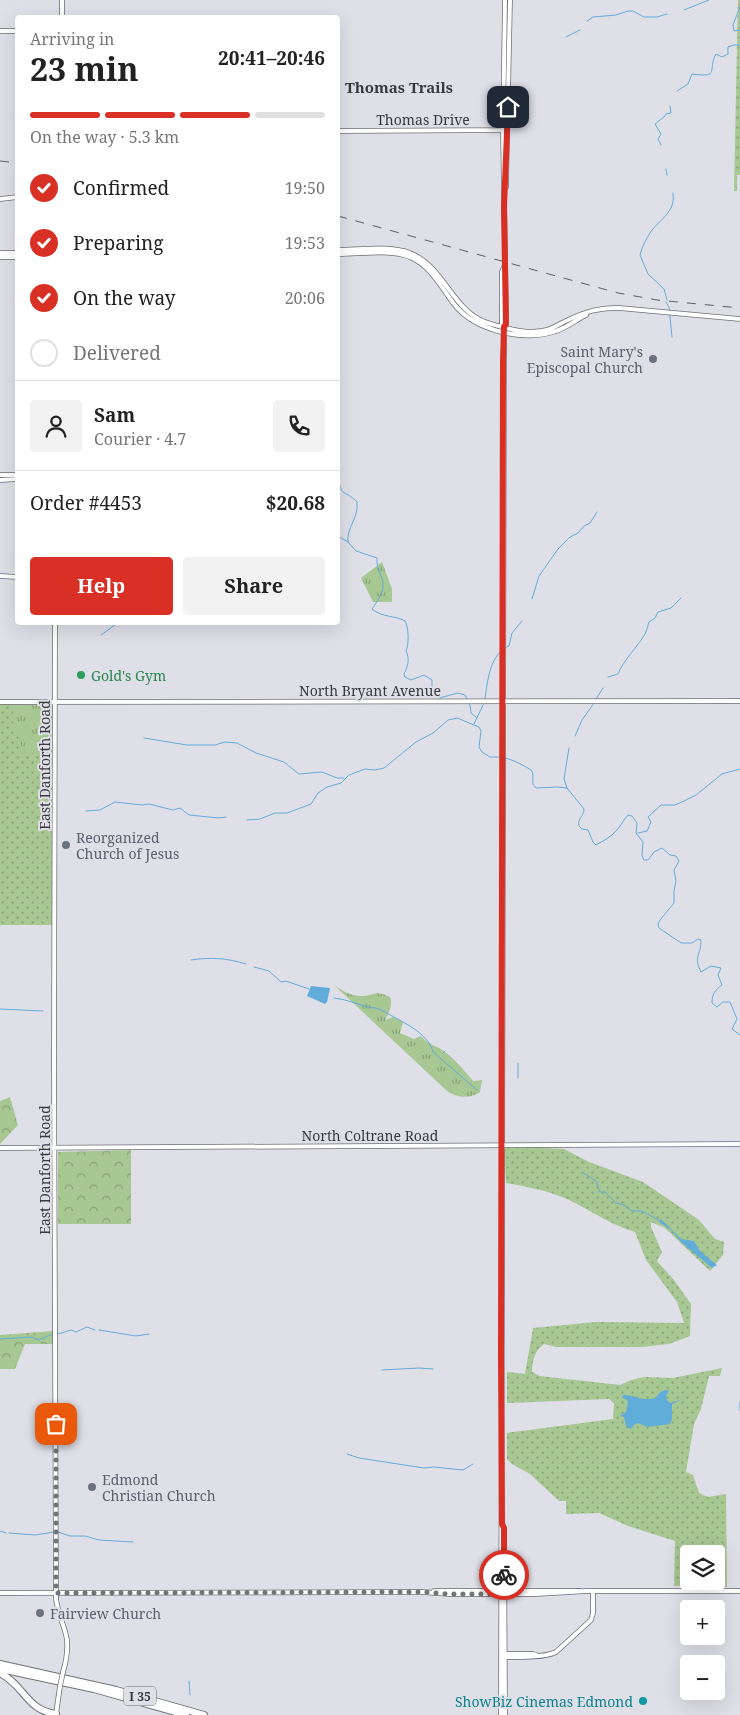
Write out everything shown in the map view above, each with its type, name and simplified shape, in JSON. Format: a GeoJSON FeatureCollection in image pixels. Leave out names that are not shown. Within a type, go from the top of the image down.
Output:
{"type":"FeatureCollection","features":[{"type":"Feature","properties":{"kind":"highway","name":"I 35"},"geometry":{"type":"LineString","coordinates":[[0,1664],[204,1715]]}},
{"type":"Feature","properties":{"kind":"highway","name":"I 35"},"geometry":{"type":"LineString","coordinates":[[0,1669],[75,1682],[186,1715]]}},
{"type":"Feature","properties":{"kind":"highway"},"geometry":{"type":"LineString","coordinates":[[0,1673],[14,1683],[34,1706],[42,1711],[56,1714]]}},
{"type":"Feature","properties":{"kind":"street"},"geometry":{"type":"LineString","coordinates":[[62,0],[62,15]]}},
{"type":"Feature","properties":{"kind":"street"},"geometry":{"type":"LineString","coordinates":[[505,0],[506,130]]}},
{"type":"Feature","properties":{"kind":"street"},"geometry":{"type":"LineString","coordinates":[[505,1715],[502,1592],[504,1528],[502,1524],[501,1146],[504,329],[506,317],[504,207],[510,0]]}},
{"type":"Feature","properties":{"kind":"street"},"geometry":{"type":"LineString","coordinates":[[0,32],[15,31]]}},
{"type":"Feature","properties":{"kind":"street","name":"Thomas Drive"},"geometry":{"type":"LineString","coordinates":[[340,131],[506,130]]}},
{"type":"Feature","properties":{"kind":"street"},"geometry":{"type":"LineString","coordinates":[[0,199],[15,197]]}},
{"type":"Feature","properties":{"kind":"street"},"geometry":{"type":"LineString","coordinates":[[340,250],[401,253],[416,256],[430,265],[448,292]]}},
{"type":"Feature","properties":{"kind":"street"},"geometry":{"type":"LineString","coordinates":[[0,253],[15,253]]}},
{"type":"Feature","properties":{"kind":"street"},"geometry":{"type":"LineString","coordinates":[[340,254],[401,253],[422,264],[470,314],[504,329],[533,332],[548,330],[590,311],[610,308],[740,319]]}},
{"type":"Feature","properties":{"kind":"street"},"geometry":{"type":"LineString","coordinates":[[0,258],[15,258]]}},
{"type":"Feature","properties":{"kind":"street"},"geometry":{"type":"LineString","coordinates":[[0,475],[15,475]]}},
{"type":"Feature","properties":{"kind":"street"},"geometry":{"type":"LineString","coordinates":[[0,480],[15,479]]}},
{"type":"Feature","properties":{"kind":"street"},"geometry":{"type":"LineString","coordinates":[[0,576],[15,577]]}},
{"type":"Feature","properties":{"kind":"street","name":"East Danforth Road"},"geometry":{"type":"LineString","coordinates":[[55,625],[56,1593],[57,1608],[66,1640],[66,1657],[56,1714]]}},
{"type":"Feature","properties":{"kind":"street","name":"North Bryant Avenue"},"geometry":{"type":"LineString","coordinates":[[0,702],[740,700]]}},
{"type":"Feature","properties":{"kind":"street","name":"North Coltrane Road"},"geometry":{"type":"LineString","coordinates":[[0,1148],[740,1144]]}},
{"type":"Feature","properties":{"kind":"street"},"geometry":{"type":"LineString","coordinates":[[0,1593],[422,1592],[450,1590],[558,1594],[587,1591],[740,1591]]}},
{"type":"Feature","properties":{"kind":"street"},"geometry":{"type":"LineString","coordinates":[[503,1655],[550,1655],[556,1652],[589,1623],[593,1613],[593,1591]]}},
{"type":"Feature","properties":{"kind":"street"},"geometry":{"type":"LineString","coordinates":[[501,1715],[503,1655]]}},
{"type":"Feature","properties":{"kind":"green space"},"geometry":{"type":"Polygon","coordinates":[[[738,0],[740,0],[740,175],[737,175],[737,191],[734,191],[738,0]]]}},
{"type":"Feature","properties":{"kind":"green space"},"geometry":{"type":"Polygon","coordinates":[[[382,562],[392,589],[392,602],[373,602],[361,578],[382,562]]]}},
{"type":"Feature","properties":{"kind":"green space"},"geometry":{"type":"Polygon","coordinates":[[[0,704],[13,704],[13,732],[22,733],[53,753],[53,925],[0,925],[0,704]]]}},
{"type":"Feature","properties":{"kind":"green space"},"geometry":{"type":"Polygon","coordinates":[[[13,704],[53,705],[53,753],[21,753],[21,733],[13,733],[13,704]]]}},
{"type":"Feature","properties":{"kind":"green space"},"geometry":{"type":"Polygon","coordinates":[[[38,728],[48,728],[48,753],[38,753],[38,728]]]}},
{"type":"Feature","properties":{"kind":"green space"},"geometry":{"type":"Polygon","coordinates":[[[334,985],[355,996],[379,993],[390,997],[391,1006],[385,1020],[393,1017],[403,1022],[400,1033],[414,1039],[420,1036],[445,1052],[473,1081],[482,1080],[480,1092],[464,1097],[447,1091],[334,985]]]}},
{"type":"Feature","properties":{"kind":"green space"},"geometry":{"type":"Polygon","coordinates":[[[10,1097],[18,1125],[0,1144],[0,1101],[10,1097]]]}},
{"type":"Feature","properties":{"kind":"green space"},"geometry":{"type":"Polygon","coordinates":[[[504,1146],[564,1149],[589,1162],[643,1182],[699,1220],[715,1239],[724,1242],[723,1255],[710,1271],[665,1228],[651,1222],[651,1227],[662,1252],[657,1261],[674,1280],[691,1304],[690,1336],[669,1344],[642,1347],[556,1347],[544,1344],[538,1349],[535,1356],[532,1372],[540,1376],[620,1385],[645,1377],[673,1378],[722,1368],[720,1376],[709,1376],[701,1409],[694,1424],[686,1472],[693,1475],[699,1493],[708,1497],[726,1494],[727,1587],[725,1587],[725,1545],[680,1545],[680,1586],[674,1586],[675,1541],[628,1526],[599,1513],[566,1514],[566,1501],[559,1501],[530,1474],[507,1459],[507,1433],[613,1419],[614,1403],[609,1399],[507,1403],[507,1372],[525,1374],[533,1328],[596,1322],[684,1323],[677,1302],[646,1260],[635,1232],[610,1222],[561,1197],[506,1183],[504,1146]]]}},
{"type":"Feature","properties":{"kind":"green space"},"geometry":{"type":"Polygon","coordinates":[[[131,1150],[131,1224],[58,1224],[58,1152],[131,1150]]]}},
{"type":"Feature","properties":{"kind":"green space"},"geometry":{"type":"Polygon","coordinates":[[[54,1331],[54,1344],[25,1344],[15,1369],[0,1369],[0,1335],[54,1331]]]}},
{"type":"Feature","properties":{"kind":"water"},"geometry":{"type":"Polygon","coordinates":[[[311,986],[330,988],[325,1004],[307,996],[311,986]]]}},
{"type":"Feature","properties":{"kind":"water"},"geometry":{"type":"Polygon","coordinates":[[[661,1219],[681,1239],[694,1241],[700,1251],[717,1265],[712,1268],[681,1242],[671,1230],[659,1222],[661,1219]]]}},
{"type":"Feature","properties":{"kind":"water"},"geometry":{"type":"Polygon","coordinates":[[[666,1390],[669,1391],[666,1396],[670,1403],[683,1399],[672,1404],[670,1424],[648,1427],[638,1423],[631,1429],[626,1426],[624,1417],[620,1416],[626,1412],[628,1402],[622,1398],[623,1395],[650,1399],[655,1398],[666,1390]]]}},
{"type":"Feature","properties":{"kind":"waterway"},"geometry":{"type":"LineString","coordinates":[[684,10],[709,0]]}},
{"type":"Feature","properties":{"kind":"waterway"},"geometry":{"type":"LineString","coordinates":[[740,7],[733,25],[734,31],[740,30]]}},
{"type":"Feature","properties":{"kind":"waterway"},"geometry":{"type":"LineString","coordinates":[[587,21],[593,17],[616,15],[628,11],[633,11],[644,17],[657,17],[667,14]]}},
{"type":"Feature","properties":{"kind":"waterway"},"geometry":{"type":"LineString","coordinates":[[566,37],[580,30]]}},
{"type":"Feature","properties":{"kind":"waterway"},"geometry":{"type":"LineString","coordinates":[[677,91],[688,84],[692,74],[710,74],[716,54],[722,57],[728,54],[728,47],[740,45]]}},
{"type":"Feature","properties":{"kind":"waterway"},"geometry":{"type":"LineString","coordinates":[[661,145],[658,139],[661,134],[655,124],[666,114],[671,113],[670,106]]}},
{"type":"Feature","properties":{"kind":"waterway"},"geometry":{"type":"LineString","coordinates":[[666,169],[667,175]]}},
{"type":"Feature","properties":{"kind":"waterway"},"geometry":{"type":"LineString","coordinates":[[667,300],[664,289],[648,274],[640,255],[650,233],[672,206],[673,193]]}},
{"type":"Feature","properties":{"kind":"waterway"},"geometry":{"type":"LineString","coordinates":[[666,302],[669,307],[672,337]]}},
{"type":"Feature","properties":{"kind":"waterway"},"geometry":{"type":"LineString","coordinates":[[340,487],[343,492],[357,502],[348,542]]}},
{"type":"Feature","properties":{"kind":"waterway"},"geometry":{"type":"LineString","coordinates":[[532,599],[539,576],[558,549],[570,537],[590,523],[597,512]]}},
{"type":"Feature","properties":{"kind":"waterway"},"geometry":{"type":"LineString","coordinates":[[340,537],[348,542],[356,551],[377,558],[383,589],[372,609],[380,614],[405,621],[408,632],[406,651],[408,660],[404,674],[405,677],[411,680],[424,675],[432,680],[432,693],[439,698],[458,693],[465,695],[470,705],[471,713],[477,718]]}},
{"type":"Feature","properties":{"kind":"waterway"},"geometry":{"type":"LineString","coordinates":[[608,677],[618,674],[645,634],[649,622],[655,618],[658,612],[671,608],[681,598]]}},
{"type":"Feature","properties":{"kind":"waterway"},"geometry":{"type":"LineString","coordinates":[[505,648],[509,646],[512,633],[522,621]]}},
{"type":"Feature","properties":{"kind":"waterway"},"geometry":{"type":"LineString","coordinates":[[101,635],[115,625]]}},
{"type":"Feature","properties":{"kind":"waterway"},"geometry":{"type":"LineString","coordinates":[[485,699],[491,666],[502,650]]}},
{"type":"Feature","properties":{"kind":"waterway"},"geometry":{"type":"LineString","coordinates":[[596,699],[603,688]]}},
{"type":"Feature","properties":{"kind":"waterway"},"geometry":{"type":"LineString","coordinates":[[474,724],[484,703]]}},
{"type":"Feature","properties":{"kind":"waterway"},"geometry":{"type":"LineString","coordinates":[[575,736],[582,720],[594,703]]}},
{"type":"Feature","properties":{"kind":"waterway"},"geometry":{"type":"LineString","coordinates":[[247,820],[260,819],[275,813],[287,813],[311,804],[318,793],[327,787],[341,783],[349,775],[365,769],[375,770],[384,768],[416,742],[433,733],[448,720],[457,718],[479,727],[481,731],[479,747],[482,752],[490,757],[501,757]]}},
{"type":"Feature","properties":{"kind":"waterway"},"geometry":{"type":"LineString","coordinates":[[144,738],[187,745],[237,743],[256,753],[284,762],[299,774],[322,772],[337,778],[344,778]]}},
{"type":"Feature","properties":{"kind":"waterway"},"geometry":{"type":"LineString","coordinates":[[567,788],[564,779],[569,748]]}},
{"type":"Feature","properties":{"kind":"waterway"},"geometry":{"type":"LineString","coordinates":[[505,758],[519,763],[532,771],[533,784],[536,788],[567,788],[584,809],[579,826],[582,829],[588,830],[596,845],[614,833],[628,815],[632,816],[637,823],[636,833],[643,842],[642,856],[644,860],[648,860],[654,852],[662,848],[670,855],[676,856],[679,861],[674,870],[676,881],[674,903],[660,920],[659,928],[681,943],[692,943],[698,939],[701,940],[697,959],[701,972],[711,966],[721,968],[718,975],[722,985],[714,992],[712,1003],[717,1007],[723,1002],[730,1002],[737,1019],[732,1029],[740,1035]]}},
{"type":"Feature","properties":{"kind":"waterway"},"geometry":{"type":"LineString","coordinates":[[638,833],[647,831],[651,822],[648,817],[661,805],[675,805],[684,801],[696,795],[722,774],[740,769]]}},
{"type":"Feature","properties":{"kind":"waterway"},"geometry":{"type":"LineString","coordinates":[[86,811],[100,810],[115,802],[149,804],[173,810],[180,808],[189,815],[226,817]]}},
{"type":"Feature","properties":{"kind":"waterway"},"geometry":{"type":"LineString","coordinates":[[191,960],[232,960],[246,964]]}},
{"type":"Feature","properties":{"kind":"waterway"},"geometry":{"type":"LineString","coordinates":[[254,967],[269,971],[281,982],[286,981],[309,989]]}},
{"type":"Feature","properties":{"kind":"waterway"},"geometry":{"type":"LineString","coordinates":[[334,998],[380,1009],[412,1028],[425,1039],[433,1052],[477,1090]]}},
{"type":"Feature","properties":{"kind":"waterway"},"geometry":{"type":"LineString","coordinates":[[0,1009],[43,1011]]}},
{"type":"Feature","properties":{"kind":"waterway"},"geometry":{"type":"LineString","coordinates":[[518,1063],[518,1078]]}},
{"type":"Feature","properties":{"kind":"waterway"},"geometry":{"type":"LineString","coordinates":[[583,1173],[596,1181],[600,1192],[605,1192],[616,1203],[624,1205],[632,1211],[642,1211],[660,1221]]}},
{"type":"Feature","properties":{"kind":"waterway"},"geometry":{"type":"LineString","coordinates":[[58,1334],[71,1330],[76,1332],[87,1327],[95,1330]]}},
{"type":"Feature","properties":{"kind":"waterway"},"geometry":{"type":"LineString","coordinates":[[99,1330],[136,1336],[149,1334]]}},
{"type":"Feature","properties":{"kind":"waterway"},"geometry":{"type":"LineString","coordinates":[[0,1339],[31,1337],[39,1340],[53,1334]]}},
{"type":"Feature","properties":{"kind":"waterway"},"geometry":{"type":"LineString","coordinates":[[382,1370],[433,1369]]}},
{"type":"Feature","properties":{"kind":"waterway"},"geometry":{"type":"LineString","coordinates":[[740,1402],[740,1411]]}},
{"type":"Feature","properties":{"kind":"waterway"},"geometry":{"type":"LineString","coordinates":[[347,1454],[359,1458],[424,1468],[434,1467],[463,1470],[473,1464]]}},
{"type":"Feature","properties":{"kind":"waterway"},"geometry":{"type":"LineString","coordinates":[[0,1531],[6,1533]]}},
{"type":"Feature","properties":{"kind":"waterway"},"geometry":{"type":"LineString","coordinates":[[9,1533],[35,1535],[54,1532]]}},
{"type":"Feature","properties":{"kind":"waterway"},"geometry":{"type":"LineString","coordinates":[[58,1532],[70,1536],[85,1536],[99,1540],[133,1542]]}},
{"type":"Feature","properties":{"kind":"waterway"},"geometry":{"type":"LineString","coordinates":[[189,1681],[190,1695]]}},
{"type":"Feature","properties":{"kind":"railway"},"geometry":{"type":"LineString","coordinates":[[0,161],[15,163]]}},
{"type":"Feature","properties":{"kind":"railway"},"geometry":{"type":"LineString","coordinates":[[340,217],[618,293],[657,300],[740,308]]}},
{"type":"Feature","properties":{"kind":"way so far"},"geometry":{"type":"LineString","coordinates":[[56,1424],[56,1593],[422,1592],[504,1594],[504,1575]]}},
{"type":"Feature","properties":{"kind":"place","name":"Saint Mary's Episcopal Church"},"geometry":{"type":"Point","coordinates":[653,359]}},
{"type":"Feature","properties":{"kind":"place","name":"Gold's Gym"},"geometry":{"type":"Point","coordinates":[81,675]}},
{"type":"Feature","properties":{"kind":"place","name":"Reorganized Church of Jesus"},"geometry":{"type":"Point","coordinates":[66,845]}},
{"type":"Feature","properties":{"kind":"place","name":"Edmond Christian Church"},"geometry":{"type":"Point","coordinates":[92,1487]}},
{"type":"Feature","properties":{"kind":"place","name":"Fairview Church"},"geometry":{"type":"Point","coordinates":[40,1613]}},
{"type":"Feature","properties":{"kind":"place","name":"ShowBiz Cinemas Edmond"},"geometry":{"type":"Point","coordinates":[643,1701]}},
{"type":"Feature","properties":{"kind":"district","name":"Thomas Trails"},"geometry":{"type":"Point","coordinates":[399,87]}},
{"type":"Feature","properties":{"kind":"route"},"geometry":{"type":"LineString","coordinates":[[504,1575],[501,1353],[503,362],[504,327],[506,324],[504,207],[508,107]]}}]}
